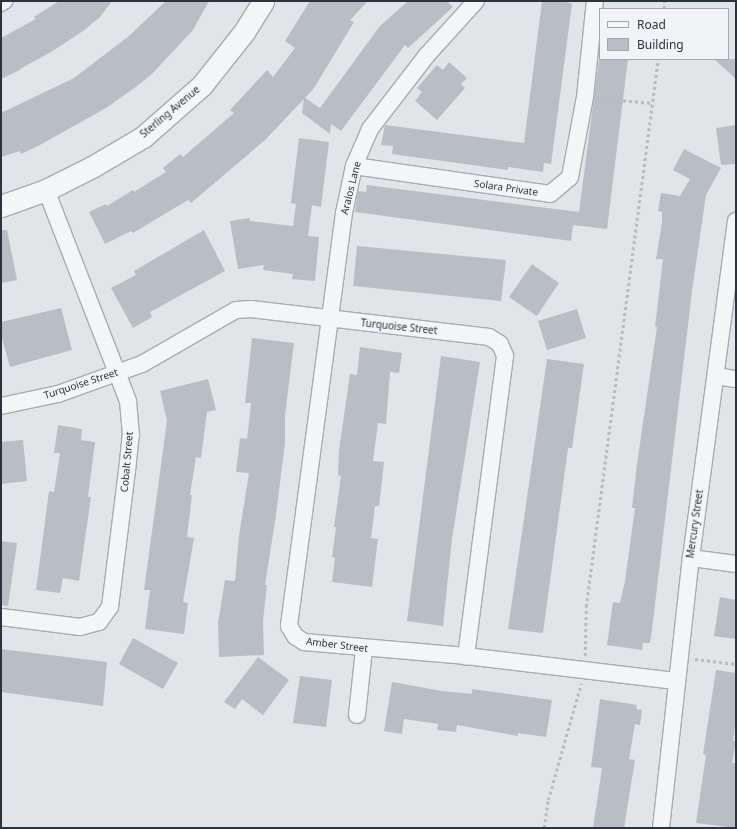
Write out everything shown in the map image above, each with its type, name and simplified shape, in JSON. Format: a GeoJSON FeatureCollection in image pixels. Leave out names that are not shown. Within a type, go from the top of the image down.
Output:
{"type":"FeatureCollection","features":[{"type":"Feature","properties":{"kind":"street","name":"Sterling Avenue"},"geometry":{"type":"LineString","coordinates":[[1,206],[46,190],[92,167],[143,137],[202,85],[244,32],[263,1]]}},
{"type":"Feature","properties":{"kind":"street","name":"Aralos Lane"},"geometry":{"type":"LineString","coordinates":[[330,320],[344,213],[354,166],[370,129],[427,56],[476,1]]}},
{"type":"Feature","properties":{"kind":"street","name":"Solara Private"},"geometry":{"type":"LineString","coordinates":[[354,166],[550,194],[570,177],[584,97],[595,1]]}},
{"type":"Feature","properties":{"kind":"street","name":"Cobalt Street"},"geometry":{"type":"LineString","coordinates":[[1,617],[80,628],[99,622],[110,607],[131,435],[128,401],[116,374],[46,190]]}},
{"type":"Feature","properties":{"kind":"street","name":"Mercury Street"},"geometry":{"type":"LineString","coordinates":[[661,828],[676,681],[691,558],[736,221]]}},
{"type":"Feature","properties":{"kind":"street","name":"Turquoise Street"},"geometry":{"type":"LineString","coordinates":[[1,406],[58,394],[142,364],[236,310],[251,309],[330,320],[489,337],[500,344],[504,356],[466,656]]}},
{"type":"Feature","properties":{"kind":"street","name":"Amber Street"},"geometry":{"type":"LineString","coordinates":[[330,320],[289,626],[295,636],[304,642],[364,649],[466,656],[676,681]]}},
{"type":"Feature","properties":{"kind":"street"},"geometry":{"type":"LineString","coordinates":[[716,376],[736,379]]}},
{"type":"Feature","properties":{"kind":"street"},"geometry":{"type":"LineString","coordinates":[[691,558],[736,564]]}},
{"type":"Feature","properties":{"kind":"street"},"geometry":{"type":"LineString","coordinates":[[357,715],[364,649]]}},
{"type":"Feature","properties":{"kind":"path"},"geometry":{"type":"LineString","coordinates":[[544,828],[548,800],[585,670],[586,607],[658,60]]}},
{"type":"Feature","properties":{"kind":"path"},"geometry":{"type":"LineString","coordinates":[[584,97],[652,103]]}},
{"type":"Feature","properties":{"kind":"path"},"geometry":{"type":"LineString","coordinates":[[679,657],[736,664]]}},
{"type":"Feature","properties":{"kind":"building"},"geometry":{"type":"Polygon","coordinates":[[[59,1],[112,1],[100,17],[83,31],[51,52],[1,79],[1,38],[36,19],[34,17],[59,1]]]}},
{"type":"Feature","properties":{"kind":"building"},"geometry":{"type":"Polygon","coordinates":[[[166,1],[209,1],[193,30],[151,75],[106,108],[38,146],[21,154],[20,151],[1,157],[1,113],[74,78],[129,36],[166,1]]]}},
{"type":"Feature","properties":{"kind":"building"},"geometry":{"type":"Polygon","coordinates":[[[310,1],[368,1],[350,20],[354,22],[314,88],[305,98],[320,108],[380,26],[408,1],[447,1],[453,7],[408,48],[405,45],[341,131],[331,124],[330,134],[302,113],[304,99],[265,140],[191,203],[188,200],[133,233],[131,231],[105,244],[89,212],[106,204],[107,206],[133,190],[134,192],[166,172],[163,168],[180,154],[183,157],[234,113],[230,110],[267,70],[273,77],[295,48],[285,41],[310,1]]]}},
{"type":"Feature","properties":{"kind":"building"},"geometry":{"type":"Polygon","coordinates":[[[542,1],[564,1],[572,4],[551,164],[544,163],[543,172],[508,167],[508,170],[392,154],[393,146],[381,145],[385,125],[524,143],[542,1]]]}},
{"type":"Feature","properties":{"kind":"building"},"geometry":{"type":"Polygon","coordinates":[[[599,59],[628,60],[607,229],[573,225],[571,241],[355,212],[358,191],[366,192],[367,185],[579,212],[599,59]]]}},
{"type":"Feature","properties":{"kind":"building"},"geometry":{"type":"Polygon","coordinates":[[[736,59],[736,79],[715,60],[736,59]]]}},
{"type":"Feature","properties":{"kind":"building"},"geometry":{"type":"Polygon","coordinates":[[[449,62],[467,78],[461,84],[465,88],[437,120],[415,101],[422,92],[417,88],[437,65],[443,70],[449,62]]]}},
{"type":"Feature","properties":{"kind":"building"},"geometry":{"type":"Polygon","coordinates":[[[736,125],[736,164],[721,165],[716,128],[736,125]]]}},
{"type":"Feature","properties":{"kind":"building"},"geometry":{"type":"Polygon","coordinates":[[[299,138],[329,142],[321,207],[312,205],[308,236],[319,237],[315,281],[292,279],[293,274],[263,270],[264,265],[238,269],[230,221],[250,218],[250,221],[293,226],[296,204],[291,203],[299,138]]]}},
{"type":"Feature","properties":{"kind":"building"},"geometry":{"type":"Polygon","coordinates":[[[684,149],[721,168],[706,195],[692,291],[652,630],[650,643],[643,643],[642,650],[607,645],[613,602],[620,603],[625,581],[635,508],[632,508],[637,464],[657,327],[655,327],[663,259],[656,259],[662,223],[662,212],[658,211],[661,193],[680,196],[690,179],[673,170],[684,149]]]}},
{"type":"Feature","properties":{"kind":"building"},"geometry":{"type":"Polygon","coordinates":[[[1,230],[7,230],[17,280],[1,283],[1,230]]]}},
{"type":"Feature","properties":{"kind":"building"},"geometry":{"type":"Polygon","coordinates":[[[204,230],[225,271],[150,312],[152,317],[133,328],[111,288],[136,275],[134,271],[204,230]]]}},
{"type":"Feature","properties":{"kind":"building"},"geometry":{"type":"Polygon","coordinates":[[[357,246],[506,260],[501,301],[353,286],[357,246]]]}},
{"type":"Feature","properties":{"kind":"building"},"geometry":{"type":"Polygon","coordinates":[[[532,264],[559,283],[537,316],[509,297],[532,264]]]}},
{"type":"Feature","properties":{"kind":"building"},"geometry":{"type":"Polygon","coordinates":[[[61,308],[72,350],[10,367],[1,335],[1,322],[61,308]]]}},
{"type":"Feature","properties":{"kind":"building"},"geometry":{"type":"Polygon","coordinates":[[[577,309],[586,338],[547,350],[538,321],[577,309]]]}},
{"type":"Feature","properties":{"kind":"building"},"geometry":{"type":"Polygon","coordinates":[[[252,338],[294,343],[285,415],[285,443],[265,585],[267,585],[263,621],[264,655],[219,657],[218,623],[225,580],[235,581],[239,536],[249,473],[236,472],[240,438],[247,439],[251,403],[245,403],[252,338]]]}},
{"type":"Feature","properties":{"kind":"building"},"geometry":{"type":"Polygon","coordinates":[[[360,347],[402,353],[399,373],[390,372],[386,424],[378,423],[373,461],[384,462],[379,506],[375,506],[371,538],[378,539],[372,587],[332,582],[335,558],[332,557],[336,527],[334,527],[341,476],[338,475],[339,450],[350,374],[357,375],[360,347]]]}},
{"type":"Feature","properties":{"kind":"building"},"geometry":{"type":"Polygon","coordinates":[[[441,356],[480,362],[452,539],[443,626],[407,621],[441,356]]]}},
{"type":"Feature","properties":{"kind":"building"},"geometry":{"type":"Polygon","coordinates":[[[547,359],[584,364],[572,448],[568,448],[543,633],[508,629],[547,359]]]}},
{"type":"Feature","properties":{"kind":"building"},"geometry":{"type":"Polygon","coordinates":[[[208,379],[216,410],[207,412],[201,458],[196,457],[190,495],[192,495],[187,537],[194,538],[183,602],[188,603],[184,634],[145,629],[150,590],[144,590],[167,421],[160,391],[208,379]]]}},
{"type":"Feature","properties":{"kind":"building"},"geometry":{"type":"Polygon","coordinates":[[[58,425],[82,429],[81,440],[95,442],[88,497],[91,497],[79,581],[63,578],[60,593],[36,590],[49,491],[54,492],[60,453],[54,453],[58,425]]]}},
{"type":"Feature","properties":{"kind":"building"},"geometry":{"type":"Polygon","coordinates":[[[23,440],[27,481],[1,484],[1,442],[23,440]]]}},
{"type":"Feature","properties":{"kind":"building"},"geometry":{"type":"Polygon","coordinates":[[[1,541],[17,543],[8,606],[1,605],[1,541]]]}},
{"type":"Feature","properties":{"kind":"building"},"geometry":{"type":"Polygon","coordinates":[[[720,597],[736,600],[736,639],[714,636],[720,597]]]}},
{"type":"Feature","properties":{"kind":"building"},"geometry":{"type":"Polygon","coordinates":[[[133,638],[178,663],[163,689],[119,664],[133,638]]]}},
{"type":"Feature","properties":{"kind":"building"},"geometry":{"type":"Polygon","coordinates":[[[1,649],[107,662],[103,706],[1,692],[1,649]]]}},
{"type":"Feature","properties":{"kind":"building"},"geometry":{"type":"Polygon","coordinates":[[[258,657],[289,680],[263,715],[242,699],[235,709],[224,702],[258,657]]]}},
{"type":"Feature","properties":{"kind":"building"},"geometry":{"type":"Polygon","coordinates":[[[716,670],[736,673],[736,720],[733,741],[736,741],[732,763],[736,763],[736,828],[696,823],[706,755],[703,754],[716,670]]]}},
{"type":"Feature","properties":{"kind":"building"},"geometry":{"type":"Polygon","coordinates":[[[300,676],[332,680],[326,727],[293,723],[300,676]]]}},
{"type":"Feature","properties":{"kind":"building"},"geometry":{"type":"Polygon","coordinates":[[[392,682],[442,691],[472,694],[472,689],[552,700],[546,737],[518,733],[518,736],[457,725],[456,732],[437,730],[438,724],[404,719],[402,734],[384,731],[392,682]]]}},
{"type":"Feature","properties":{"kind":"building"},"geometry":{"type":"Polygon","coordinates":[[[600,699],[637,705],[636,709],[642,710],[640,725],[635,724],[629,759],[635,760],[624,828],[593,828],[602,768],[591,767],[600,699]]]}}]}
